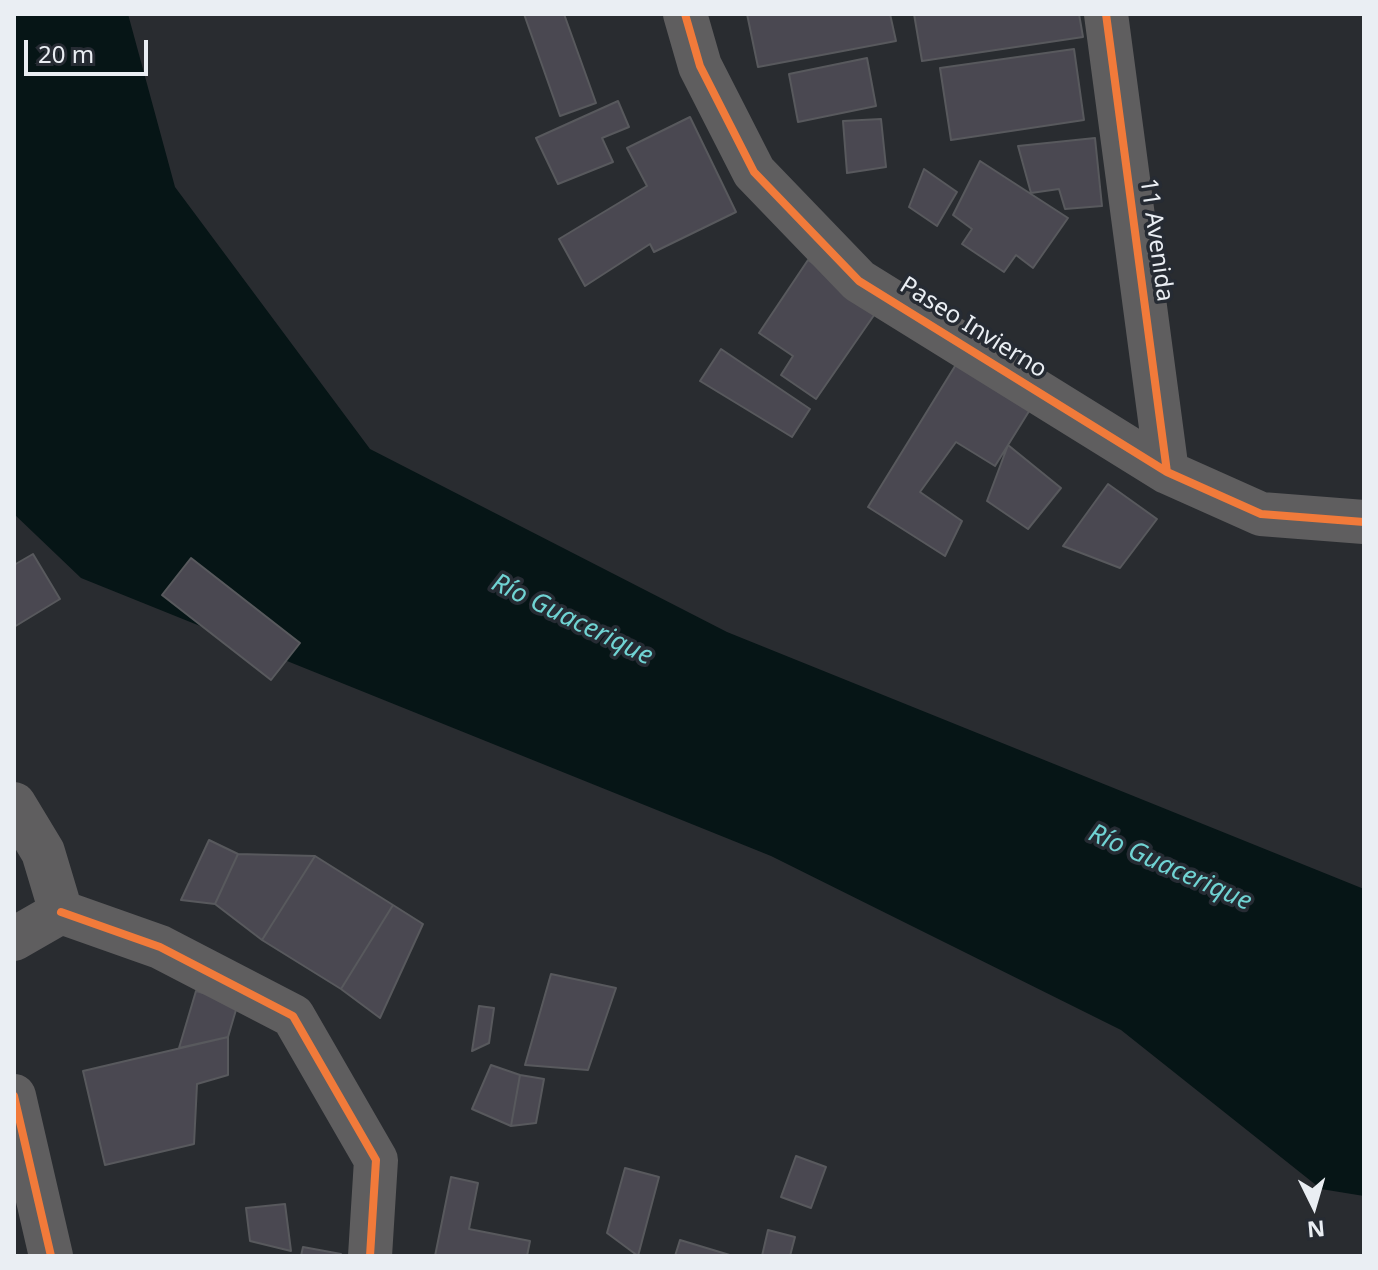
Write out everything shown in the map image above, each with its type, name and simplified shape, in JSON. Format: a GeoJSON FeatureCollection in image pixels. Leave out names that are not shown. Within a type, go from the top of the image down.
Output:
{"type":"FeatureCollection","features":[{"type":"Feature","properties":{"kind":"street","name":"Paseo Invierno"},"geometry":{"type":"LineString","coordinates":[[685,14],[700,66],[754,172],[859,281],[1167,472],[1261,514],[1364,522]]}},
{"type":"Feature","properties":{"kind":"street","name":"11 Avenida"},"geometry":{"type":"LineString","coordinates":[[1106,14],[1167,472]]}},
{"type":"Feature","properties":{"kind":"street"},"geometry":{"type":"LineString","coordinates":[[14,804],[43,852],[61,912]]}},
{"type":"Feature","properties":{"kind":"street"},"geometry":{"type":"LineString","coordinates":[[14,939],[61,912],[160,947],[293,1016],[376,1160],[370,1256]]}},
{"type":"Feature","properties":{"kind":"street"},"geometry":{"type":"LineString","coordinates":[[14,1096],[51,1256]]}},
{"type":"Feature","properties":{"kind":"water","name":"Río Guacerique"},"geometry":{"type":"Polygon","coordinates":[[[14,14],[128,14],[175,187],[370,449],[727,632],[1364,889],[1364,1196],[1321,1189],[1121,1030],[771,856],[81,578],[14,514],[14,14]]]}},
{"type":"Feature","properties":{"kind":"building"},"geometry":{"type":"Polygon","coordinates":[[[524,14],[564,14],[596,103],[560,116],[524,14]]]}},
{"type":"Feature","properties":{"kind":"building"},"geometry":{"type":"Polygon","coordinates":[[[747,14],[890,14],[896,41],[758,67],[747,14]]]}},
{"type":"Feature","properties":{"kind":"building"},"geometry":{"type":"Polygon","coordinates":[[[914,14],[1079,14],[1083,37],[922,61],[914,14]]]}},
{"type":"Feature","properties":{"kind":"building"},"geometry":{"type":"Polygon","coordinates":[[[1074,49],[1084,120],[951,140],[940,68],[1074,49]]]}},
{"type":"Feature","properties":{"kind":"building"},"geometry":{"type":"Polygon","coordinates":[[[867,58],[876,106],[798,122],[789,74],[867,58]]]}},
{"type":"Feature","properties":{"kind":"building"},"geometry":{"type":"Polygon","coordinates":[[[618,101],[629,127],[602,138],[613,162],[558,184],[536,138],[618,101]]]}},
{"type":"Feature","properties":{"kind":"building"},"geometry":{"type":"Polygon","coordinates":[[[690,117],[736,212],[654,252],[650,244],[585,286],[559,239],[647,186],[627,148],[690,117]]]}},
{"type":"Feature","properties":{"kind":"building"},"geometry":{"type":"Polygon","coordinates":[[[881,119],[886,167],[847,173],[843,121],[881,119]]]}},
{"type":"Feature","properties":{"kind":"building"},"geometry":{"type":"Polygon","coordinates":[[[1095,138],[1102,206],[1065,209],[1059,189],[1031,193],[1018,146],[1095,138]]]}},
{"type":"Feature","properties":{"kind":"building"},"geometry":{"type":"Polygon","coordinates":[[[980,161],[1068,218],[1033,268],[1016,255],[1004,272],[962,244],[972,229],[953,215],[980,161]]]}},
{"type":"Feature","properties":{"kind":"building"},"geometry":{"type":"Polygon","coordinates":[[[924,169],[957,192],[937,226],[909,207],[924,169]]]}},
{"type":"Feature","properties":{"kind":"building"},"geometry":{"type":"Polygon","coordinates":[[[808,260],[879,308],[816,399],[781,375],[793,356],[759,333],[808,260]]]}},
{"type":"Feature","properties":{"kind":"building"},"geometry":{"type":"Polygon","coordinates":[[[721,349],[810,409],[792,437],[700,381],[721,349]]]}},
{"type":"Feature","properties":{"kind":"building"},"geometry":{"type":"Polygon","coordinates":[[[960,358],[1036,400],[995,466],[956,442],[920,492],[962,521],[945,556],[868,507],[960,358]]]}},
{"type":"Feature","properties":{"kind":"building"},"geometry":{"type":"Polygon","coordinates":[[[1008,445],[1061,488],[1028,529],[987,501],[1008,445]]]}},
{"type":"Feature","properties":{"kind":"building"},"geometry":{"type":"Polygon","coordinates":[[[1108,484],[1157,519],[1120,568],[1063,546],[1108,484]]]}},
{"type":"Feature","properties":{"kind":"building"},"geometry":{"type":"Polygon","coordinates":[[[33,554],[60,599],[14,627],[14,565],[33,554]]]}},
{"type":"Feature","properties":{"kind":"building"},"geometry":{"type":"Polygon","coordinates":[[[191,558],[300,643],[271,680],[162,595],[191,558]]]}},
{"type":"Feature","properties":{"kind":"building"},"geometry":{"type":"Polygon","coordinates":[[[209,840],[238,854],[215,904],[181,900],[209,840]]]}},
{"type":"Feature","properties":{"kind":"building"},"geometry":{"type":"Polygon","coordinates":[[[238,854],[315,856],[262,940],[215,904],[238,854]]]}},
{"type":"Feature","properties":{"kind":"building"},"geometry":{"type":"Polygon","coordinates":[[[315,856],[393,905],[341,989],[262,940],[315,856]]]}},
{"type":"Feature","properties":{"kind":"building"},"geometry":{"type":"Polygon","coordinates":[[[393,905],[423,924],[380,1018],[341,989],[393,905]]]}},
{"type":"Feature","properties":{"kind":"building"},"geometry":{"type":"Polygon","coordinates":[[[551,974],[616,988],[588,1070],[525,1065],[551,974]]]}},
{"type":"Feature","properties":{"kind":"building"},"geometry":{"type":"Polygon","coordinates":[[[196,991],[238,1003],[228,1037],[179,1048],[196,991]]]}},
{"type":"Feature","properties":{"kind":"building"},"geometry":{"type":"Polygon","coordinates":[[[479,1006],[494,1008],[489,1043],[472,1051],[479,1006]]]}},
{"type":"Feature","properties":{"kind":"building"},"geometry":{"type":"Polygon","coordinates":[[[228,1037],[228,1075],[197,1084],[194,1144],[105,1165],[83,1071],[228,1037]]]}},
{"type":"Feature","properties":{"kind":"building"},"geometry":{"type":"Polygon","coordinates":[[[491,1065],[520,1075],[511,1126],[472,1109],[491,1065]]]}},
{"type":"Feature","properties":{"kind":"building"},"geometry":{"type":"Polygon","coordinates":[[[520,1075],[544,1079],[536,1123],[511,1126],[520,1075]]]}},
{"type":"Feature","properties":{"kind":"building"},"geometry":{"type":"Polygon","coordinates":[[[796,1156],[826,1167],[811,1208],[781,1197],[796,1156]]]}},
{"type":"Feature","properties":{"kind":"building"},"geometry":{"type":"Polygon","coordinates":[[[625,1168],[659,1177],[638,1256],[607,1233],[625,1168]]]}},
{"type":"Feature","properties":{"kind":"building"},"geometry":{"type":"Polygon","coordinates":[[[451,1177],[478,1183],[469,1229],[530,1241],[527,1256],[435,1256],[451,1177]]]}},
{"type":"Feature","properties":{"kind":"building"},"geometry":{"type":"Polygon","coordinates":[[[285,1204],[291,1251],[250,1241],[246,1208],[285,1204]]]}},
{"type":"Feature","properties":{"kind":"building"},"geometry":{"type":"Polygon","coordinates":[[[768,1230],[795,1237],[790,1256],[762,1256],[768,1230]]]}},
{"type":"Feature","properties":{"kind":"building"},"geometry":{"type":"Polygon","coordinates":[[[680,1240],[733,1256],[675,1256],[680,1240]]]}},
{"type":"Feature","properties":{"kind":"building"},"geometry":{"type":"Polygon","coordinates":[[[303,1247],[341,1254],[341,1256],[301,1256],[303,1247]]]}},
{"type":"Feature","properties":{"kind":"cycle path"},"geometry":{"type":"LineString","coordinates":[[685,14],[700,66],[754,172],[859,281],[1167,472],[1261,514],[1364,522]]}},
{"type":"Feature","properties":{"kind":"cycle path"},"geometry":{"type":"LineString","coordinates":[[1106,14],[1167,472]]}},
{"type":"Feature","properties":{"kind":"cycle path"},"geometry":{"type":"LineString","coordinates":[[61,912],[160,947],[293,1016],[376,1160],[370,1256]]}},
{"type":"Feature","properties":{"kind":"cycle path"},"geometry":{"type":"LineString","coordinates":[[14,1096],[51,1256]]}}]}
